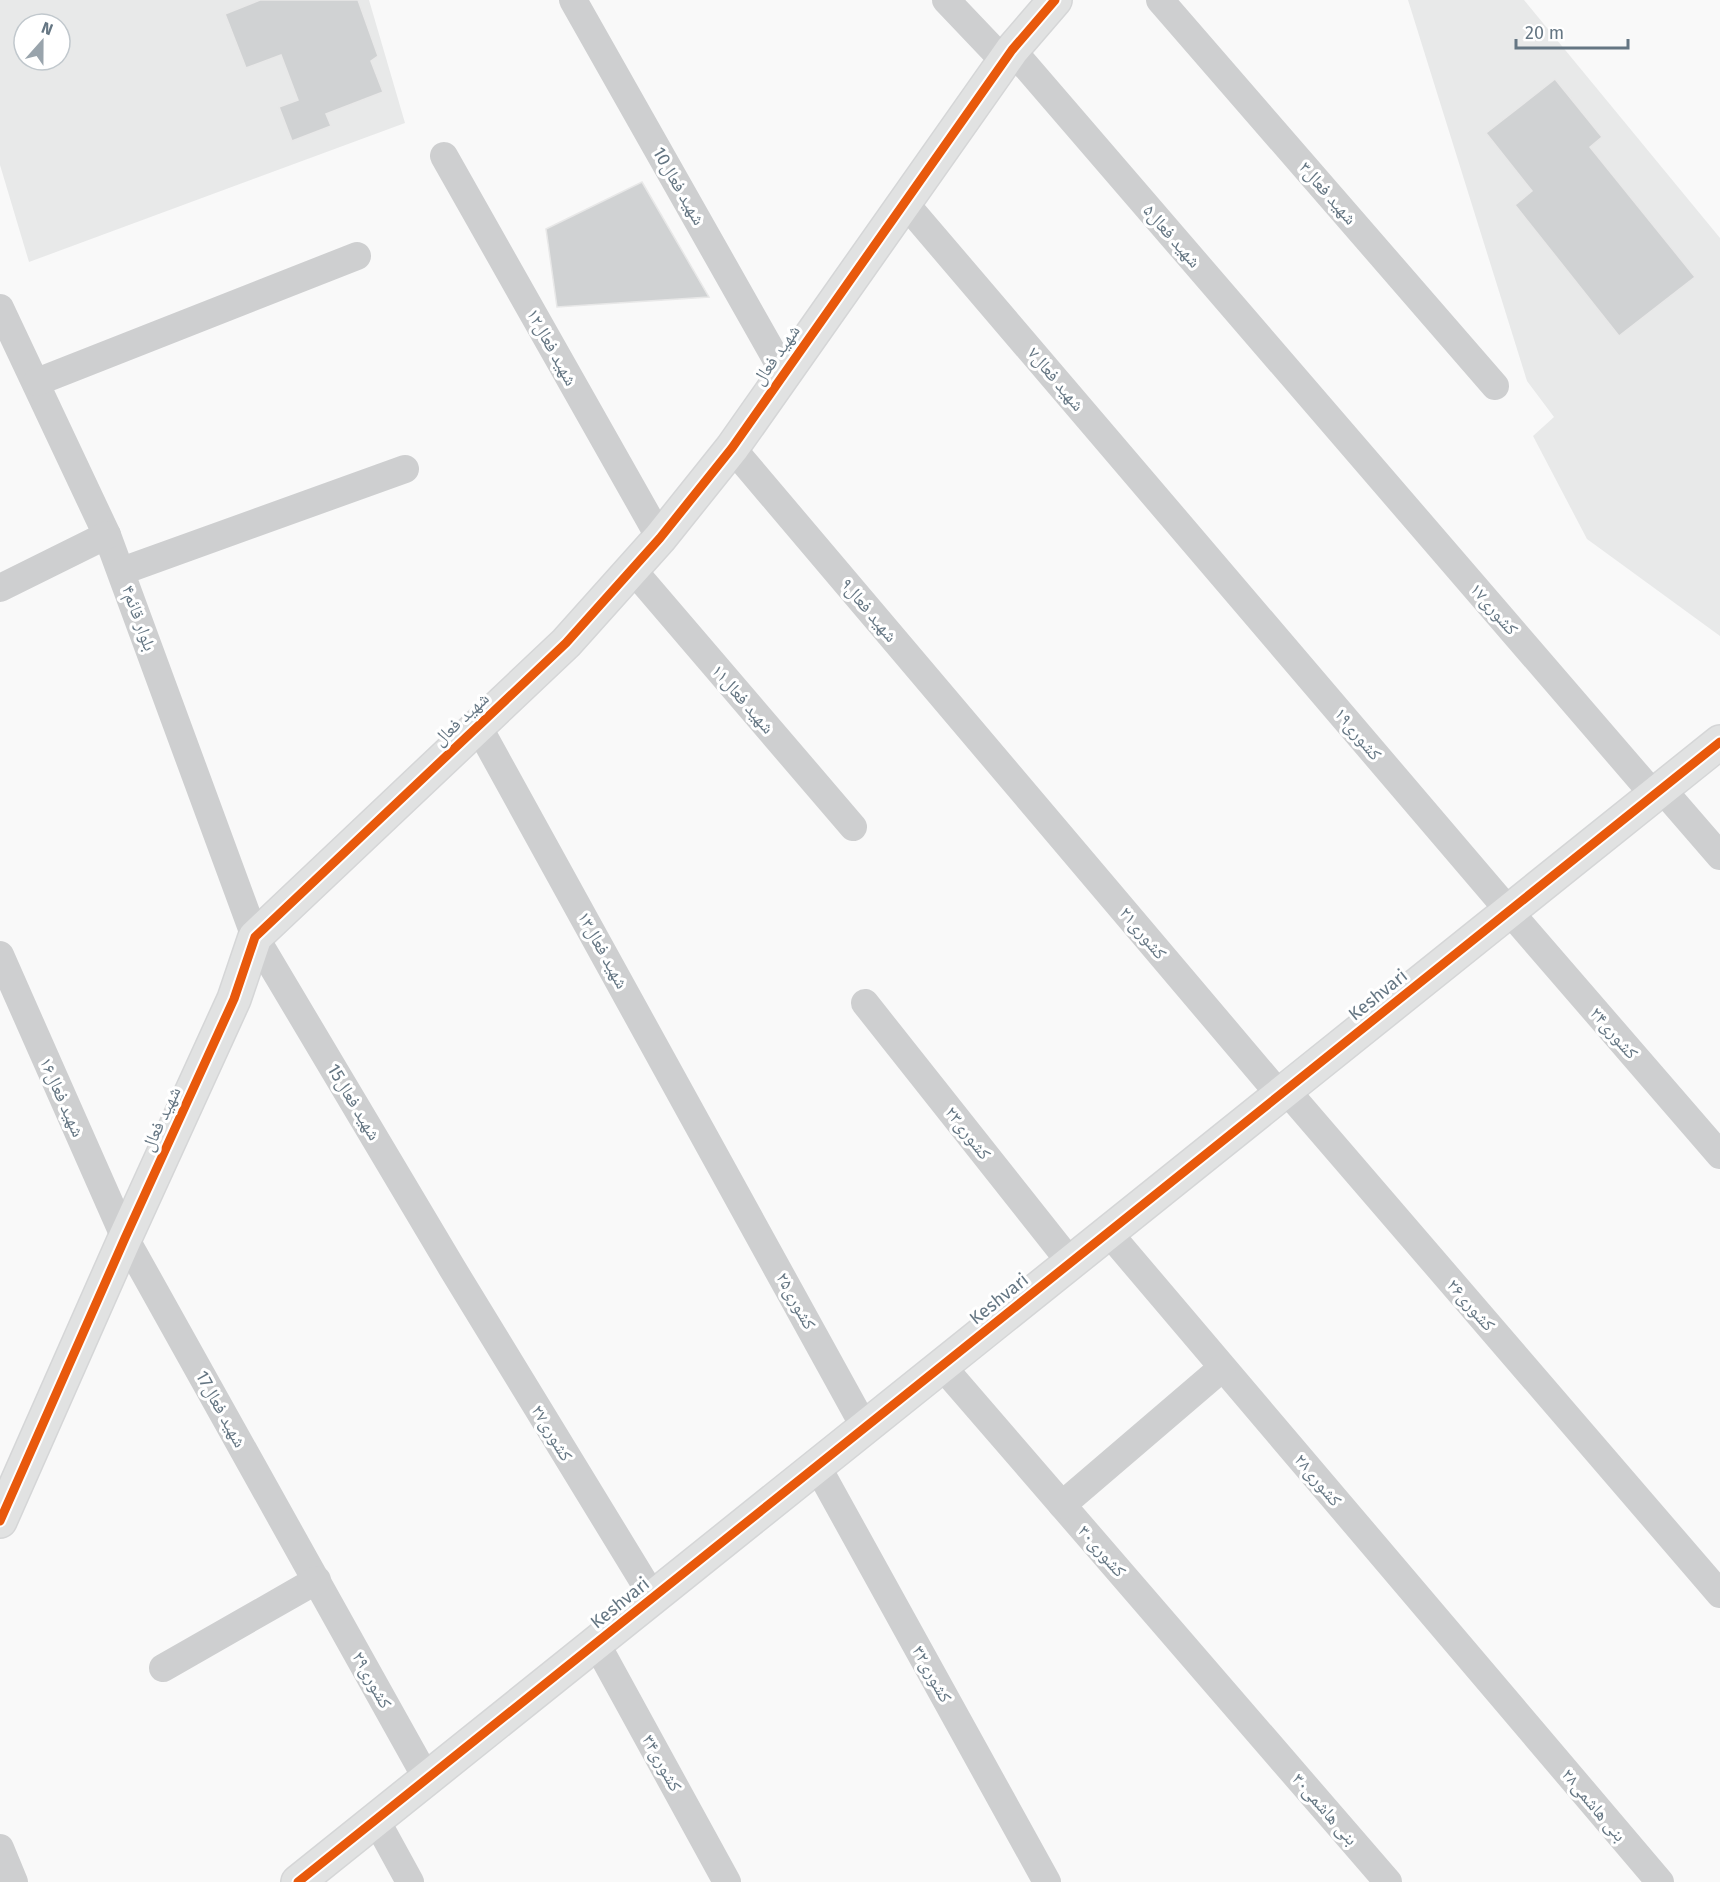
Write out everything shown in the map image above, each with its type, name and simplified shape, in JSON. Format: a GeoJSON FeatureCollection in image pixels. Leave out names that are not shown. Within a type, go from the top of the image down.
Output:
{"type":"FeatureCollection","features":[{"type":"Feature","properties":{"kind":"street","name":"10شهید فعال"},"geometry":{"type":"LineString","coordinates":[[573,0],[784,373]]}},
{"type":"Feature","properties":{"kind":"street","name":"شهید فعال۵"},"geometry":{"type":"LineString","coordinates":[[946,0],[1008,56],[1333,422]]}},
{"type":"Feature","properties":{"kind":"street","name":"شهید فعال"},"geometry":{"type":"LineString","coordinates":[[0,1521],[234,999],[255,937],[566,643],[633,570],[732,448],[1008,56],[1054,0]]}},
{"type":"Feature","properties":{"kind":"street","name":"شهید فعال۳"},"geometry":{"type":"LineString","coordinates":[[1160,0],[1496,386]]}},
{"type":"Feature","properties":{"kind":"street","name":"شهید فعال۱۲"},"geometry":{"type":"LineString","coordinates":[[444,156],[660,538]]}},
{"type":"Feature","properties":{"kind":"street","name":"شهید فعال۷"},"geometry":{"type":"LineString","coordinates":[[904,202],[1207,557]]}},
{"type":"Feature","properties":{"kind":"street"},"geometry":{"type":"LineString","coordinates":[[37,382],[357,256]]}},
{"type":"Feature","properties":{"kind":"street","name":"بلوار قائم۴"},"geometry":{"type":"LineString","coordinates":[[0,309],[37,382],[108,535],[255,937]]}},
{"type":"Feature","properties":{"kind":"street","name":"۱۷کشوری"},"geometry":{"type":"LineString","coordinates":[[1333,422],[1658,792],[1720,856]]}},
{"type":"Feature","properties":{"kind":"street","name":"شهید فعال۹"},"geometry":{"type":"LineString","coordinates":[[732,448],[1006,772]]}},
{"type":"Feature","properties":{"kind":"street"},"geometry":{"type":"LineString","coordinates":[[122,571],[405,469]]}},
{"type":"Feature","properties":{"kind":"street"},"geometry":{"type":"LineString","coordinates":[[0,588],[108,535]]}},
{"type":"Feature","properties":{"kind":"street","name":"۱۹کشوری"},"geometry":{"type":"LineString","coordinates":[[1207,557],[1509,911]]}},
{"type":"Feature","properties":{"kind":"street","name":"شهید فعال۱۱"},"geometry":{"type":"LineString","coordinates":[[633,570],[853,827]]}},
{"type":"Feature","properties":{"kind":"street","name":"شهید فعال۱۳"},"geometry":{"type":"LineString","coordinates":[[478,726],[727,1174]]}},
{"type":"Feature","properties":{"kind":"street","name":"Keshvari"},"geometry":{"type":"LineString","coordinates":[[298,1882],[1720,742]]}},
{"type":"Feature","properties":{"kind":"street","name":"۲۱کشوری"},"geometry":{"type":"LineString","coordinates":[[1006,772],[1283,1093]]}},
{"type":"Feature","properties":{"kind":"street","name":"کشوری۲۴"},"geometry":{"type":"LineString","coordinates":[[1509,911],[1720,1155]]}},
{"type":"Feature","properties":{"kind":"street","name":"15شهید فعال"},"geometry":{"type":"LineString","coordinates":[[255,937],[452,1268]]}},
{"type":"Feature","properties":{"kind":"street","name":"شهید فعال۱۶"},"geometry":{"type":"LineString","coordinates":[[0,955],[125,1238]]}},
{"type":"Feature","properties":{"kind":"street","name":"کشوری۲۳"},"geometry":{"type":"LineString","coordinates":[[865,1004],[1071,1263]]}},
{"type":"Feature","properties":{"kind":"street","name":"کشوری۲۶"},"geometry":{"type":"LineString","coordinates":[[1283,1093],[1720,1594]]}},
{"type":"Feature","properties":{"kind":"street","name":"کشوری۲۵"},"geometry":{"type":"LineString","coordinates":[[727,1174],[865,1428]]}},
{"type":"Feature","properties":{"kind":"street","name":"کشوری۲۸"},"geometry":{"type":"LineString","coordinates":[[1108,1232],[1528,1727]]}},
{"type":"Feature","properties":{"kind":"street","name":"17شهید فعال"},"geometry":{"type":"LineString","coordinates":[[125,1238],[317,1580]]}},
{"type":"Feature","properties":{"kind":"street","name":"کشوری۲۷"},"geometry":{"type":"LineString","coordinates":[[452,1268],[653,1598]]}},
{"type":"Feature","properties":{"kind":"street","name":"کشوری۳۰"},"geometry":{"type":"LineString","coordinates":[[942,1366],[1262,1736]]}},
{"type":"Feature","properties":{"kind":"street"},"geometry":{"type":"LineString","coordinates":[[1062,1505],[1222,1368]]}},
{"type":"Feature","properties":{"kind":"street","name":"کشوری۳۲"},"geometry":{"type":"LineString","coordinates":[[817,1466],[1047,1882]]}},
{"type":"Feature","properties":{"kind":"street"},"geometry":{"type":"LineString","coordinates":[[163,1668],[317,1580]]}},
{"type":"Feature","properties":{"kind":"street","name":"کشوری۲۹"},"geometry":{"type":"LineString","coordinates":[[317,1580],[427,1779]]}},
{"type":"Feature","properties":{"kind":"street","name":"کشوری۳۴"},"geometry":{"type":"LineString","coordinates":[[596,1643],[727,1882]]}},
{"type":"Feature","properties":{"kind":"street","name":"بنی هاشمی۲۸"},"geometry":{"type":"LineString","coordinates":[[1528,1727],[1660,1882]]}},
{"type":"Feature","properties":{"kind":"street","name":"بنی هاشمی۳۰"},"geometry":{"type":"LineString","coordinates":[[1262,1736],[1388,1882]]}},
{"type":"Feature","properties":{"kind":"street"},"geometry":{"type":"LineString","coordinates":[[376,1820],[410,1882]]}},
{"type":"Feature","properties":{"kind":"street"},"geometry":{"type":"LineString","coordinates":[[0,1848],[14,1882]]}},
{"type":"Feature","properties":{"kind":"shaded area"},"geometry":{"type":"Polygon","coordinates":[[[0,0],[369,0],[405,123],[29,262],[0,165],[0,0]]]}},
{"type":"Feature","properties":{"kind":"shaded area"},"geometry":{"type":"Polygon","coordinates":[[[1408,0],[1524,0],[1720,238],[1720,636],[1587,539],[1533,436],[1554,417],[1527,381],[1408,0]]]}},
{"type":"Feature","properties":{"kind":"building"},"geometry":{"type":"Polygon","coordinates":[[[260,0],[358,0],[378,56],[371,61],[383,92],[326,114],[331,126],[292,141],[279,107],[298,100],[281,55],[246,68],[225,14],[260,0]]]}},
{"type":"Feature","properties":{"kind":"building"},"geometry":{"type":"Polygon","coordinates":[[[1555,79],[1602,137],[1590,147],[1695,277],[1619,336],[1515,205],[1532,191],[1486,133],[1555,79]]]}},
{"type":"Feature","properties":{"kind":"building"},"geometry":{"type":"Polygon","coordinates":[[[642,182],[709,297],[557,307],[546,229],[642,182]]]}},
{"type":"Feature","properties":{"kind":"cycle path"},"geometry":{"type":"LineString","coordinates":[[0,1521],[234,999],[255,937],[566,643],[660,538],[732,448],[1012,50],[1055,0]]}},
{"type":"Feature","properties":{"kind":"cycle path"},"geometry":{"type":"LineString","coordinates":[[298,1882],[1720,742]]}}]}
